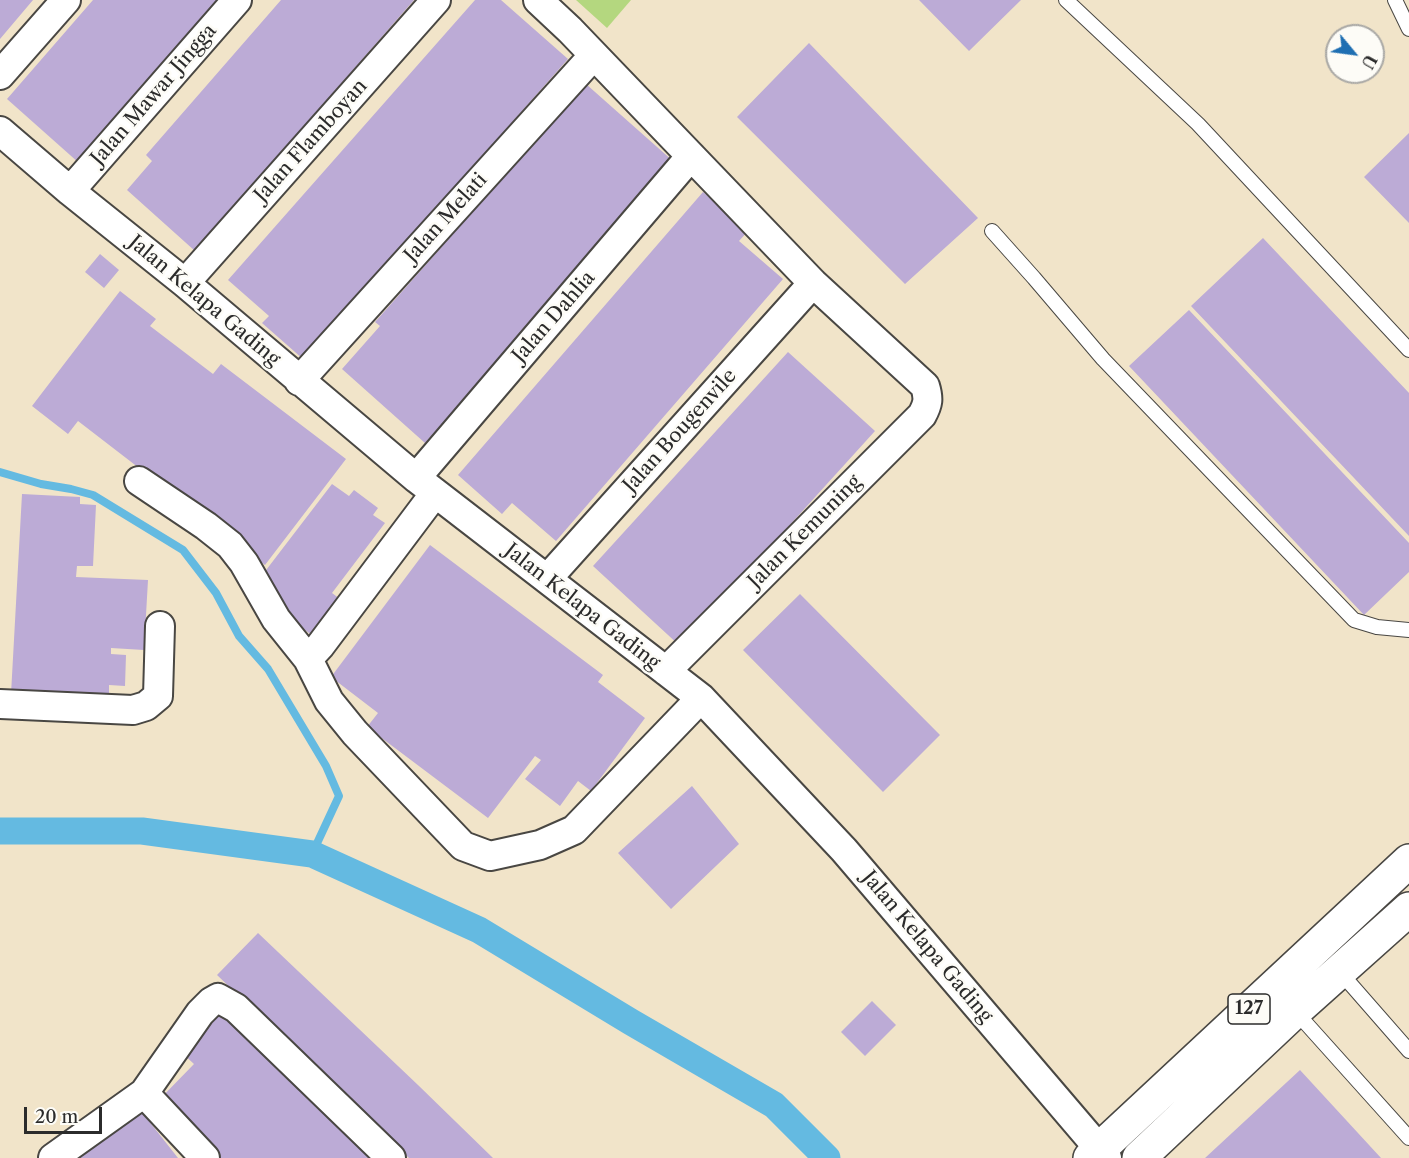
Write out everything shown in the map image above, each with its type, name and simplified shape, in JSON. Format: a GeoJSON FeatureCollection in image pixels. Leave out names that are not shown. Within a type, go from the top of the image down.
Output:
{"type":"FeatureCollection","features":[{"type":"Feature","properties":{"kind":"main road","name":"127"},"geometry":{"type":"LineString","coordinates":[[1099,1155],[1409,861]]}},
{"type":"Feature","properties":{"kind":"main road","name":"127"},"geometry":{"type":"LineString","coordinates":[[1139,1158],[1295,1011],[1409,909]]}},
{"type":"Feature","properties":{"kind":"street"},"geometry":{"type":"LineString","coordinates":[[0,75],[66,0]]}},
{"type":"Feature","properties":{"kind":"street","name":"Jalan Mawar Jingga"},"geometry":{"type":"LineString","coordinates":[[70,191],[237,0]]}},
{"type":"Feature","properties":{"kind":"street","name":"Jalan Flamboyan"},"geometry":{"type":"LineString","coordinates":[[185,283],[436,0]]}},
{"type":"Feature","properties":{"kind":"street"},"geometry":{"type":"LineString","coordinates":[[538,0],[594,55],[813,283]]}},
{"type":"Feature","properties":{"kind":"street","name":"Jalan Melati"},"geometry":{"type":"LineString","coordinates":[[299,381],[594,55]]}},
{"type":"Feature","properties":{"kind":"street","name":"Jalan Kelapa Gading"},"geometry":{"type":"LineString","coordinates":[[0,131],[425,485],[700,698],[844,850],[1099,1155]]}},
{"type":"Feature","properties":{"kind":"street","name":"Jalan Dahlia"},"geometry":{"type":"LineString","coordinates":[[308,659],[320,646],[425,485],[692,156]]}},
{"type":"Feature","properties":{"kind":"street","name":"Jalan Kemuning"},"geometry":{"type":"LineString","coordinates":[[666,671],[922,415],[928,403],[925,387],[813,283]]}},
{"type":"Feature","properties":{"kind":"street","name":"Jalan Bougenvile"},"geometry":{"type":"LineString","coordinates":[[547,579],[813,283]]}},
{"type":"Feature","properties":{"kind":"street"},"geometry":{"type":"LineString","coordinates":[[139,481],[198,520],[230,545],[244,563],[276,618],[308,659],[329,701],[355,734],[463,846],[490,856],[540,845],[574,830],[700,698]]}},
{"type":"Feature","properties":{"kind":"street"},"geometry":{"type":"LineString","coordinates":[[0,704],[133,710],[146,706],[158,696],[160,626]]}},
{"type":"Feature","properties":{"kind":"street"},"geometry":{"type":"LineString","coordinates":[[53,1158],[144,1094],[201,1013],[218,998],[236,1008],[391,1158]]}},
{"type":"Feature","properties":{"kind":"street"},"geometry":{"type":"LineString","coordinates":[[144,1094],[205,1158]]}},
{"type":"Feature","properties":{"kind":"lane"},"geometry":{"type":"LineString","coordinates":[[1066,0],[1198,124],[1409,350]]}},
{"type":"Feature","properties":{"kind":"lane"},"geometry":{"type":"LineString","coordinates":[[1395,0],[1409,29]]}},
{"type":"Feature","properties":{"kind":"lane"},"geometry":{"type":"LineString","coordinates":[[992,231],[1103,359],[1354,620],[1377,627],[1409,630]]}},
{"type":"Feature","properties":{"kind":"lane"},"geometry":{"type":"LineString","coordinates":[[1340,972],[1409,1051]]}},
{"type":"Feature","properties":{"kind":"lane"},"geometry":{"type":"LineString","coordinates":[[1295,1011],[1409,1138]]}},
{"type":"Feature","properties":{"kind":"green space"},"geometry":{"type":"Polygon","coordinates":[[[576,0],[631,0],[607,28],[576,0]]]}},
{"type":"Feature","properties":{"kind":"building"},"geometry":{"type":"Polygon","coordinates":[[[0,0],[33,0],[0,39],[0,0]]]}},
{"type":"Feature","properties":{"kind":"building"},"geometry":{"type":"Polygon","coordinates":[[[93,0],[220,0],[79,163],[7,99],[93,0]]]}},
{"type":"Feature","properties":{"kind":"building"},"geometry":{"type":"Polygon","coordinates":[[[281,0],[414,0],[195,251],[127,190],[152,161],[146,155],[281,0]]]}},
{"type":"Feature","properties":{"kind":"building"},"geometry":{"type":"Polygon","coordinates":[[[475,0],[501,0],[568,59],[303,359],[262,323],[269,316],[228,280],[475,0]]]}},
{"type":"Feature","properties":{"kind":"building"},"geometry":{"type":"Polygon","coordinates":[[[919,0],[1021,0],[969,51],[919,0]]]}},
{"type":"Feature","properties":{"kind":"building"},"geometry":{"type":"Polygon","coordinates":[[[809,43],[978,218],[905,284],[737,117],[809,43]]]}},
{"type":"Feature","properties":{"kind":"building"},"geometry":{"type":"Polygon","coordinates":[[[586,84],[674,162],[425,443],[342,369],[380,326],[375,322],[586,84]]]}},
{"type":"Feature","properties":{"kind":"building"},"geometry":{"type":"Polygon","coordinates":[[[1409,133],[1409,223],[1364,177],[1409,133]]]}},
{"type":"Feature","properties":{"kind":"building"},"geometry":{"type":"Polygon","coordinates":[[[703,192],[748,231],[739,241],[783,279],[556,541],[512,503],[502,514],[458,475],[703,192]]]}},
{"type":"Feature","properties":{"kind":"building"},"geometry":{"type":"Polygon","coordinates":[[[1263,238],[1409,393],[1409,536],[1191,306],[1263,238]]]}},
{"type":"Feature","properties":{"kind":"building"},"geometry":{"type":"Polygon","coordinates":[[[100,254],[119,270],[104,288],[85,272],[100,254]]]}},
{"type":"Feature","properties":{"kind":"building"},"geometry":{"type":"Polygon","coordinates":[[[120,291],[156,319],[150,326],[213,374],[221,364],[346,459],[265,565],[78,421],[68,434],[32,406],[120,291]]]}},
{"type":"Feature","properties":{"kind":"building"},"geometry":{"type":"Polygon","coordinates":[[[1189,310],[1409,543],[1409,572],[1364,615],[1129,366],[1189,310]]]}},
{"type":"Feature","properties":{"kind":"building"},"geometry":{"type":"Polygon","coordinates":[[[788,352],[875,431],[680,646],[593,566],[788,352]]]}},
{"type":"Feature","properties":{"kind":"building"},"geometry":{"type":"Polygon","coordinates":[[[332,484],[349,496],[354,490],[378,508],[373,515],[385,523],[332,593],[340,599],[313,636],[277,609],[260,578],[332,484]]]}},
{"type":"Feature","properties":{"kind":"building"},"geometry":{"type":"Polygon","coordinates":[[[22,494],[80,497],[80,504],[96,505],[93,566],[77,566],[76,577],[148,580],[144,650],[111,648],[111,654],[126,655],[125,686],[109,685],[109,699],[11,694],[22,494]]]}},
{"type":"Feature","properties":{"kind":"building"},"geometry":{"type":"Polygon","coordinates":[[[430,545],[603,675],[598,682],[645,718],[591,791],[578,781],[560,806],[525,779],[541,760],[535,756],[488,818],[367,727],[378,713],[331,677],[430,545]]]}},
{"type":"Feature","properties":{"kind":"building"},"geometry":{"type":"Polygon","coordinates":[[[800,594],[940,735],[883,792],[743,650],[800,594]]]}},
{"type":"Feature","properties":{"kind":"building"},"geometry":{"type":"Polygon","coordinates":[[[692,786],[739,844],[671,909],[618,853],[692,786]]]}},
{"type":"Feature","properties":{"kind":"building"},"geometry":{"type":"Polygon","coordinates":[[[258,933],[493,1158],[409,1158],[217,975],[258,933]]]}},
{"type":"Feature","properties":{"kind":"building"},"geometry":{"type":"Polygon","coordinates":[[[872,1001],[896,1025],[865,1056],[841,1032],[872,1001]]]}},
{"type":"Feature","properties":{"kind":"building"},"geometry":{"type":"Polygon","coordinates":[[[220,1014],[370,1158],[215,1158],[157,1102],[194,1064],[182,1053],[220,1014]]]}},
{"type":"Feature","properties":{"kind":"building"},"geometry":{"type":"Polygon","coordinates":[[[1300,1070],[1381,1158],[1205,1158],[1300,1070]]]}},
{"type":"Feature","properties":{"kind":"building"},"geometry":{"type":"Polygon","coordinates":[[[141,1111],[178,1158],[80,1158],[141,1111]]]}},
{"type":"Feature","properties":{"kind":"waterway"},"geometry":{"type":"LineString","coordinates":[[0,472],[41,484],[93,495],[183,550],[216,593],[239,636],[268,669],[326,766],[339,796],[312,854]]}},
{"type":"Feature","properties":{"kind":"waterway"},"geometry":{"type":"LineString","coordinates":[[0,831],[142,831],[312,854],[479,930],[774,1105],[827,1158]]}}]}
